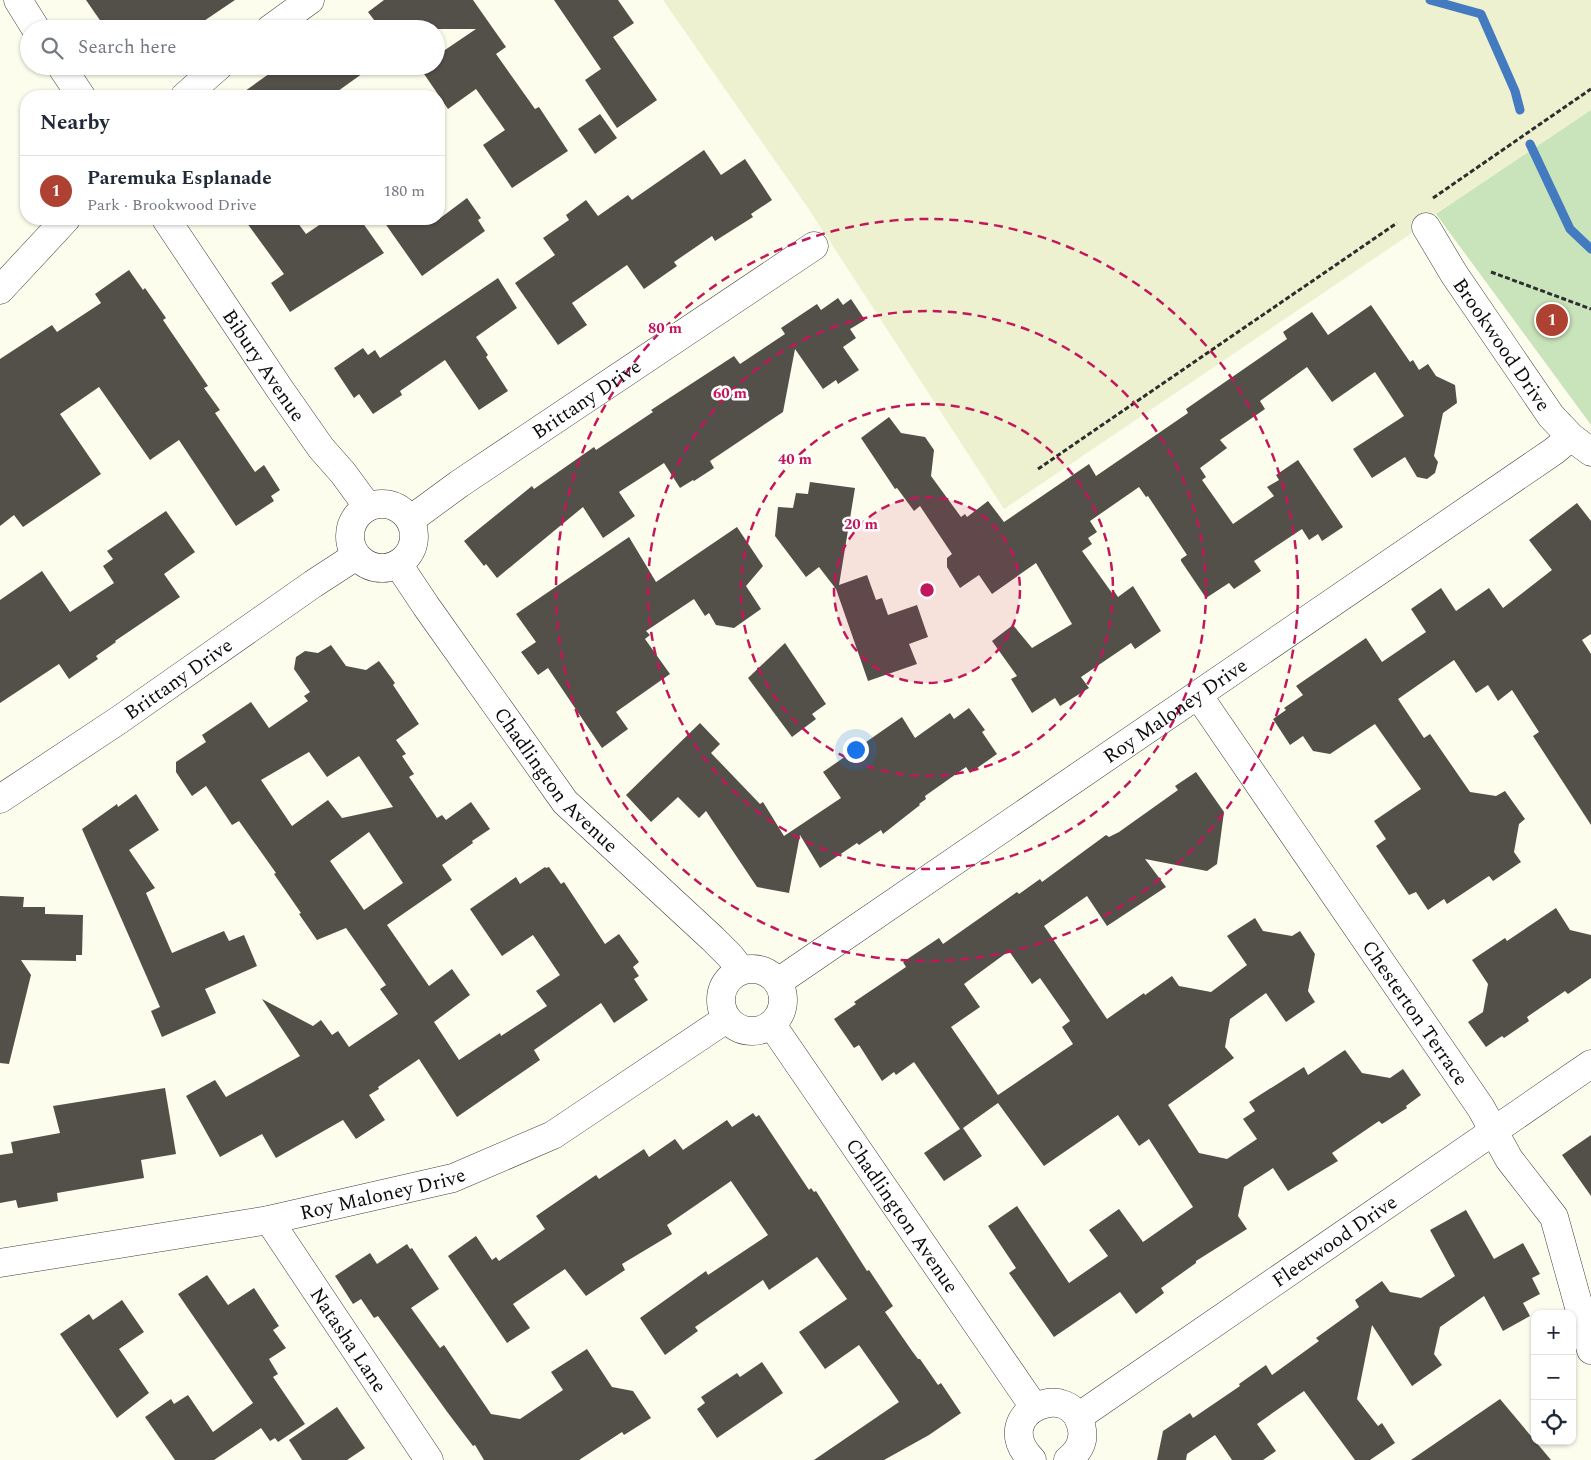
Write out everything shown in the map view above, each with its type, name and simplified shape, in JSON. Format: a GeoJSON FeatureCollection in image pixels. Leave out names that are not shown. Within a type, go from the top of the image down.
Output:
{"type":"FeatureCollection","features":[{"type":"Feature","properties":{"kind":"street"},"geometry":{"type":"LineString","coordinates":[[18,0],[30,20]]}},
{"type":"Feature","properties":{"kind":"street"},"geometry":{"type":"LineString","coordinates":[[282,20],[310,0]]}},
{"type":"Feature","properties":{"kind":"street"},"geometry":{"type":"LineString","coordinates":[[67,75],[77,90]]}},
{"type":"Feature","properties":{"kind":"street"},"geometry":{"type":"LineString","coordinates":[[192,90],[209,75]]}},
{"type":"Feature","properties":{"kind":"street","name":"Brookwood Drive"},"geometry":{"type":"LineString","coordinates":[[1415,222],[1454,274],[1552,416],[1581,444]]}},
{"type":"Feature","properties":{"kind":"street"},"geometry":{"type":"LineString","coordinates":[[0,290],[60,225]]}},
{"type":"Feature","properties":{"kind":"street","name":"Bibury Avenue"},"geometry":{"type":"LineString","coordinates":[[170,225],[289,403],[321,448],[368,507]]}},
{"type":"Feature","properties":{"kind":"street","name":"Brittany Drive"},"geometry":{"type":"LineString","coordinates":[[410,520],[459,484],[814,246]]}},
{"type":"Feature","properties":{"kind":"street","name":"Roy Maloney Drive"},"geometry":{"type":"LineString","coordinates":[[778,982],[1554,451],[1581,444]]}},
{"type":"Feature","properties":{"kind":"street"},"geometry":{"type":"LineString","coordinates":[[377,504],[387,504],[404,512],[410,520],[414,539],[412,549],[406,558],[398,564],[380,569],[371,567],[356,556],[350,538],[350,528],[360,512],[368,507],[377,504]]}},
{"type":"Feature","properties":{"kind":"street","name":"Brittany Drive"},"geometry":{"type":"LineString","coordinates":[[0,799],[119,720],[356,556]]}},
{"type":"Feature","properties":{"kind":"street","name":"Chadlington Avenue"},"geometry":{"type":"LineString","coordinates":[[398,564],[566,802],[719,945],[741,970]]}},
{"type":"Feature","properties":{"kind":"street","name":"Chesterton Terrace"},"geometry":{"type":"LineString","coordinates":[[1198,695],[1481,1108],[1510,1159],[1554,1217],[1591,1350]]}},
{"type":"Feature","properties":{"kind":"street"},"geometry":{"type":"LineString","coordinates":[[751,968],[762,970],[778,982],[782,991],[784,1000],[778,1018],[763,1030],[753,1032],[742,1031],[733,1026],[726,1018],[720,1000],[722,990],[726,982],[741,970],[751,968]]}},
{"type":"Feature","properties":{"kind":"street","name":"Roy Maloney Drive"},"geometry":{"type":"LineString","coordinates":[[0,1263],[269,1220],[453,1178],[553,1135],[726,1018]]}},
{"type":"Feature","properties":{"kind":"street","name":"Chadlington Avenue"},"geometry":{"type":"LineString","coordinates":[[772,1024],[1034,1407]]}},
{"type":"Feature","properties":{"kind":"street","name":"Fleetwood Drive"},"geometry":{"type":"LineString","coordinates":[[1078,1417],[1591,1064]]}},
{"type":"Feature","properties":{"kind":"street","name":"Natasha Lane"},"geometry":{"type":"LineString","coordinates":[[269,1220],[429,1460]]}},
{"type":"Feature","properties":{"kind":"street"},"geometry":{"type":"LineString","coordinates":[[1024,1458],[1019,1438],[1020,1423],[1034,1407],[1043,1403],[1053,1402],[1063,1404],[1078,1417],[1082,1436],[1081,1445],[1069,1460]]}},
{"type":"Feature","properties":{"kind":"path"},"geometry":{"type":"LineString","coordinates":[[1429,201],[1591,89]]}},
{"type":"Feature","properties":{"kind":"path"},"geometry":{"type":"LineString","coordinates":[[1038,469],[1415,222]]}},
{"type":"Feature","properties":{"kind":"path"},"geometry":{"type":"LineString","coordinates":[[1489,272],[1591,309]]}},
{"type":"Feature","properties":{"kind":"green space"},"geometry":{"type":"Polygon","coordinates":[[[663,0],[1591,0],[1591,110],[1004,509],[808,208],[663,0]]]}},
{"type":"Feature","properties":{"kind":"green space"},"geometry":{"type":"Polygon","coordinates":[[[1591,110],[1591,425],[1436,214],[1591,110]]]}},
{"type":"Feature","properties":{"kind":"building"},"geometry":{"type":"Polygon","coordinates":[[[86,0],[235,0],[205,20],[100,20],[86,0]]]}},
{"type":"Feature","properties":{"kind":"building"},"geometry":{"type":"Polygon","coordinates":[[[384,0],[473,0],[506,47],[496,54],[535,109],[539,107],[568,151],[512,188],[483,145],[505,130],[476,89],[448,109],[445,105],[445,90],[435,90],[425,75],[445,75],[445,50],[476,29],[445,29],[445,20],[374,20],[368,12],[384,0]]]}},
{"type":"Feature","properties":{"kind":"building"},"geometry":{"type":"Polygon","coordinates":[[[554,0],[618,0],[634,23],[613,37],[657,100],[617,128],[585,80],[601,69],[554,0]]]}},
{"type":"Feature","properties":{"kind":"building"},"geometry":{"type":"Polygon","coordinates":[[[267,75],[360,75],[339,90],[246,90],[267,75]]]}},
{"type":"Feature","properties":{"kind":"building"},"geometry":{"type":"Polygon","coordinates":[[[600,114],[617,138],[595,154],[578,129],[600,114]]]}},
{"type":"Feature","properties":{"kind":"building"},"geometry":{"type":"Polygon","coordinates":[[[704,150],[721,175],[745,159],[772,200],[751,214],[753,217],[715,241],[712,236],[674,262],[677,266],[644,289],[627,265],[572,303],[587,325],[558,345],[515,283],[555,255],[543,238],[569,220],[566,215],[586,200],[598,216],[628,195],[632,200],[704,150]]]}},
{"type":"Feature","properties":{"kind":"building"},"geometry":{"type":"Polygon","coordinates":[[[467,198],[481,218],[478,220],[485,231],[422,276],[386,225],[445,225],[445,214],[467,198]]]}},
{"type":"Feature","properties":{"kind":"building"},"geometry":{"type":"Polygon","coordinates":[[[248,225],[299,225],[306,234],[319,225],[364,225],[384,253],[290,312],[271,283],[284,274],[248,225]]]}},
{"type":"Feature","properties":{"kind":"building"},"geometry":{"type":"Polygon","coordinates":[[[129,270],[143,290],[145,288],[166,318],[163,320],[208,386],[204,388],[220,410],[215,413],[255,472],[264,465],[280,490],[271,496],[274,501],[236,526],[179,440],[150,460],[99,387],[60,414],[101,474],[23,527],[14,515],[0,526],[0,359],[52,325],[57,332],[101,303],[95,294],[129,270]]]}},
{"type":"Feature","properties":{"kind":"building"},"geometry":{"type":"Polygon","coordinates":[[[498,278],[517,308],[476,337],[488,355],[486,357],[508,391],[479,410],[445,360],[400,391],[402,395],[373,414],[359,394],[354,398],[334,368],[363,348],[368,355],[375,350],[380,358],[498,278]]]}},
{"type":"Feature","properties":{"kind":"building"},"geometry":{"type":"Polygon","coordinates":[[[838,298],[843,305],[851,299],[865,320],[850,329],[856,338],[843,347],[859,370],[838,384],[836,380],[823,389],[795,349],[783,412],[710,461],[714,468],[694,481],[680,488],[664,463],[619,492],[635,516],[603,538],[583,507],[497,578],[486,564],[484,566],[464,541],[532,486],[534,489],[594,447],[596,450],[653,412],[651,410],[734,356],[740,364],[785,334],[781,328],[817,304],[821,310],[838,298]]]}},
{"type":"Feature","properties":{"kind":"building"},"geometry":{"type":"Polygon","coordinates":[[[1371,305],[1410,362],[1413,360],[1419,370],[1428,364],[1436,376],[1455,385],[1457,403],[1443,413],[1434,456],[1438,462],[1435,473],[1427,479],[1417,477],[1405,457],[1372,478],[1353,449],[1404,416],[1375,372],[1332,402],[1307,367],[1260,401],[1265,409],[1220,440],[1227,448],[1200,468],[1206,477],[1202,480],[1233,524],[1274,496],[1267,487],[1279,480],[1276,475],[1298,460],[1343,527],[1322,541],[1318,534],[1309,540],[1302,529],[1254,561],[1261,571],[1234,589],[1229,583],[1206,598],[1181,561],[1187,555],[1148,496],[1146,497],[1139,487],[1090,521],[1097,532],[1088,538],[1092,544],[1082,551],[1112,593],[1114,591],[1118,597],[1133,586],[1161,631],[1135,649],[1131,643],[1081,677],[1089,688],[1060,706],[1055,698],[1032,713],[1011,679],[1017,676],[992,641],[1013,625],[1032,648],[1072,624],[1036,563],[992,594],[979,575],[960,588],[947,567],[947,558],[952,554],[920,506],[914,511],[897,488],[895,489],[861,438],[889,417],[901,433],[925,437],[934,450],[931,476],[961,517],[965,514],[967,517],[988,501],[1004,522],[1089,464],[1096,476],[1188,413],[1186,409],[1287,339],[1283,332],[1312,312],[1328,335],[1371,305]]]}},
{"type":"Feature","properties":{"kind":"building"},"geometry":{"type":"Polygon","coordinates":[[[810,482],[855,488],[839,585],[867,575],[876,600],[882,598],[888,615],[917,605],[928,637],[909,644],[917,664],[868,681],[836,589],[819,567],[806,577],[775,536],[778,507],[793,508],[796,493],[808,494],[810,482]]]}},
{"type":"Feature","properties":{"kind":"building"},"geometry":{"type":"Polygon","coordinates":[[[1577,503],[1591,521],[1591,634],[1582,640],[1591,654],[1591,825],[1533,736],[1539,732],[1512,690],[1498,701],[1488,685],[1476,693],[1454,660],[1398,699],[1424,738],[1430,734],[1470,792],[1496,796],[1505,791],[1525,819],[1519,824],[1514,852],[1521,862],[1493,881],[1489,876],[1447,904],[1444,899],[1428,910],[1416,892],[1409,895],[1376,846],[1386,839],[1374,821],[1421,789],[1375,724],[1330,754],[1313,751],[1303,736],[1290,745],[1273,719],[1286,710],[1284,708],[1303,695],[1296,686],[1366,638],[1382,662],[1426,632],[1411,609],[1441,588],[1456,611],[1489,588],[1503,608],[1552,570],[1529,540],[1577,503]]]}},
{"type":"Feature","properties":{"kind":"building"},"geometry":{"type":"Polygon","coordinates":[[[166,511],[195,552],[164,574],[180,597],[115,641],[96,656],[98,659],[69,679],[59,664],[0,703],[0,600],[42,571],[70,612],[114,583],[103,566],[113,559],[107,551],[166,511]]]}},
{"type":"Feature","properties":{"kind":"building"},"geometry":{"type":"Polygon","coordinates":[[[737,527],[763,566],[746,586],[761,609],[734,628],[716,625],[709,613],[705,616],[694,599],[646,631],[650,635],[645,639],[670,674],[616,712],[628,729],[602,748],[548,668],[538,675],[521,652],[536,642],[516,614],[629,537],[656,582],[737,527]]]}},
{"type":"Feature","properties":{"kind":"building"},"geometry":{"type":"Polygon","coordinates":[[[785,643],[826,704],[812,714],[816,719],[792,737],[748,678],[785,643]]]}},
{"type":"Feature","properties":{"kind":"building"},"geometry":{"type":"Polygon","coordinates":[[[331,645],[346,666],[366,670],[379,661],[395,683],[393,685],[419,724],[396,740],[406,754],[402,756],[414,774],[409,777],[437,818],[442,815],[446,820],[471,802],[490,829],[442,865],[452,880],[387,925],[429,986],[452,969],[470,995],[434,1022],[459,1060],[500,1033],[501,1036],[547,1006],[536,991],[560,975],[533,935],[502,956],[470,909],[516,877],[520,884],[545,867],[549,867],[561,884],[564,882],[605,944],[619,934],[639,962],[633,967],[639,976],[634,979],[648,1000],[614,1023],[601,1003],[534,1050],[540,1060],[457,1117],[419,1059],[369,1095],[385,1120],[356,1139],[343,1120],[276,1158],[262,1134],[220,1157],[186,1096],[215,1080],[226,1097],[300,1056],[262,999],[313,1026],[321,1020],[332,1035],[338,1031],[349,1047],[398,1014],[380,989],[386,985],[346,928],[317,940],[274,874],[276,873],[239,821],[232,825],[206,786],[192,796],[176,772],[176,762],[206,742],[202,735],[251,702],[269,728],[308,701],[304,696],[310,692],[294,669],[296,657],[305,651],[318,653],[331,645]],[[309,752],[261,780],[292,826],[328,800],[342,818],[393,807],[359,756],[327,777],[309,752]],[[369,832],[330,861],[364,910],[403,883],[369,832]]]}},
{"type":"Feature","properties":{"kind":"building"},"geometry":{"type":"Polygon","coordinates":[[[969,708],[985,730],[982,732],[997,754],[970,773],[966,767],[925,796],[926,799],[920,805],[883,834],[881,830],[859,845],[857,843],[820,868],[800,835],[789,893],[757,887],[706,811],[699,818],[678,797],[651,822],[626,795],[700,723],[720,744],[711,753],[760,804],[763,802],[784,836],[841,798],[823,772],[902,717],[915,738],[950,713],[954,719],[969,708]]]}},
{"type":"Feature","properties":{"kind":"building"},"geometry":{"type":"Polygon","coordinates":[[[1196,772],[1224,812],[1217,864],[1207,871],[1145,859],[1166,887],[1107,926],[1087,896],[1044,926],[1107,1019],[1172,976],[1179,986],[1211,992],[1247,965],[1227,936],[1255,918],[1263,931],[1292,936],[1300,931],[1315,954],[1308,991],[1315,1002],[1286,1022],[1266,993],[1230,1019],[1225,1047],[1234,1058],[1168,1105],[1199,1153],[1227,1159],[1257,1139],[1243,1119],[1255,1111],[1249,1102],[1304,1067],[1308,1075],[1345,1050],[1362,1073],[1390,1078],[1403,1069],[1421,1095],[1406,1106],[1407,1108],[1382,1124],[1379,1121],[1332,1153],[1338,1161],[1288,1191],[1273,1168],[1244,1187],[1238,1216],[1247,1229],[1196,1261],[1196,1263],[1161,1288],[1164,1293],[1136,1314],[1120,1292],[1054,1337],[1009,1273],[1016,1268],[988,1226],[1017,1206],[1069,1283],[1108,1256],[1089,1230],[1119,1209],[1143,1242],[1193,1207],[1149,1139],[1139,1146],[1118,1115],[1044,1166],[998,1103],[963,1128],[982,1156],[944,1181],[924,1153],[960,1129],[914,1062],[896,1075],[894,1072],[882,1081],[859,1045],[854,1048],[834,1019],[856,1004],[854,1002],[906,967],[903,962],[939,938],[943,944],[1017,892],[1019,894],[1040,879],[1042,882],[1106,835],[1109,837],[1119,832],[1178,790],[1175,786],[1196,772]],[[1009,951],[964,984],[980,1007],[951,1027],[998,1095],[1073,1044],[1062,1027],[1070,1021],[1040,978],[1032,984],[1009,951]]]}},
{"type":"Feature","properties":{"kind":"building"},"geometry":{"type":"Polygon","coordinates":[[[136,794],[159,830],[129,850],[155,888],[146,893],[172,953],[224,931],[229,941],[244,935],[257,966],[205,989],[216,1013],[162,1037],[151,1011],[160,1007],[82,829],[117,804],[118,807],[136,794]]]}},
{"type":"Feature","properties":{"kind":"building"},"geometry":{"type":"Polygon","coordinates":[[[0,896],[24,897],[23,907],[45,907],[45,914],[83,915],[82,955],[76,955],[76,961],[21,960],[31,975],[9,1064],[0,1063],[0,896]]]}},
{"type":"Feature","properties":{"kind":"building"},"geometry":{"type":"Polygon","coordinates":[[[1556,908],[1570,930],[1591,935],[1591,978],[1568,994],[1565,991],[1527,1017],[1529,1021],[1504,1038],[1502,1036],[1486,1047],[1468,1022],[1483,1012],[1488,984],[1472,960],[1505,938],[1507,941],[1556,908]]]}},
{"type":"Feature","properties":{"kind":"building"},"geometry":{"type":"Polygon","coordinates":[[[165,1088],[176,1154],[141,1160],[144,1178],[57,1193],[58,1201],[18,1208],[16,1200],[0,1203],[0,1155],[13,1153],[11,1142],[60,1133],[53,1106],[165,1088]]]}},
{"type":"Feature","properties":{"kind":"building"},"geometry":{"type":"Polygon","coordinates":[[[753,1113],[756,1117],[759,1115],[809,1190],[811,1188],[814,1192],[816,1191],[867,1271],[869,1270],[893,1306],[885,1312],[938,1385],[941,1383],[961,1413],[929,1435],[884,1460],[814,1460],[899,1402],[859,1345],[825,1369],[799,1332],[847,1299],[817,1257],[769,1290],[763,1280],[695,1327],[698,1331],[665,1355],[640,1318],[706,1271],[708,1275],[768,1235],[731,1181],[667,1225],[672,1234],[622,1264],[625,1270],[586,1296],[565,1269],[513,1304],[530,1328],[507,1343],[448,1256],[476,1236],[492,1260],[496,1257],[499,1261],[545,1229],[536,1216],[596,1175],[599,1179],[644,1149],[649,1157],[675,1139],[683,1150],[727,1120],[732,1127],[753,1113]]]}},
{"type":"Feature","properties":{"kind":"building"},"geometry":{"type":"Polygon","coordinates":[[[1591,1135],[1591,1196],[1562,1155],[1591,1135]]]}},
{"type":"Feature","properties":{"kind":"building"},"geometry":{"type":"Polygon","coordinates":[[[1466,1210],[1494,1259],[1523,1243],[1540,1274],[1532,1278],[1540,1294],[1523,1303],[1530,1316],[1503,1331],[1484,1296],[1440,1327],[1434,1354],[1442,1365],[1412,1386],[1372,1325],[1357,1399],[1378,1426],[1382,1423],[1395,1443],[1370,1460],[1355,1460],[1304,1391],[1257,1424],[1276,1451],[1263,1460],[1232,1460],[1215,1435],[1187,1454],[1186,1460],[1157,1460],[1163,1431],[1190,1413],[1193,1418],[1240,1386],[1239,1384],[1266,1365],[1272,1375],[1319,1341],[1316,1338],[1359,1307],[1355,1300],[1382,1281],[1390,1292],[1421,1298],[1455,1276],[1430,1230],[1466,1210]]]}},
{"type":"Feature","properties":{"kind":"building"},"geometry":{"type":"Polygon","coordinates":[[[407,1244],[410,1249],[412,1248],[439,1289],[411,1308],[440,1348],[444,1345],[491,1414],[520,1419],[563,1390],[551,1372],[587,1349],[612,1387],[633,1391],[651,1418],[624,1435],[622,1432],[579,1460],[484,1460],[475,1445],[473,1446],[448,1413],[378,1316],[374,1318],[361,1299],[353,1304],[335,1276],[370,1253],[377,1264],[407,1244]]]}},
{"type":"Feature","properties":{"kind":"building"},"geometry":{"type":"Polygon","coordinates":[[[207,1275],[228,1305],[254,1288],[279,1326],[273,1330],[286,1348],[269,1359],[278,1374],[273,1377],[305,1424],[278,1442],[275,1438],[270,1441],[261,1428],[214,1460],[175,1460],[145,1417],[171,1399],[174,1404],[188,1395],[213,1432],[253,1403],[178,1294],[207,1275]]]}},
{"type":"Feature","properties":{"kind":"building"},"geometry":{"type":"Polygon","coordinates":[[[122,1300],[144,1332],[119,1349],[149,1393],[117,1418],[60,1334],[89,1314],[93,1320],[122,1300]]]}},
{"type":"Feature","properties":{"kind":"building"},"geometry":{"type":"Polygon","coordinates":[[[762,1362],[783,1393],[717,1438],[697,1409],[705,1403],[701,1397],[737,1373],[740,1377],[762,1362]]]}},
{"type":"Feature","properties":{"kind":"building"},"geometry":{"type":"Polygon","coordinates":[[[1500,1399],[1531,1436],[1531,1445],[1538,1445],[1551,1460],[1411,1460],[1500,1399]]]}},
{"type":"Feature","properties":{"kind":"building"},"geometry":{"type":"Polygon","coordinates":[[[337,1407],[365,1448],[347,1460],[302,1460],[289,1440],[337,1407]]]}},
{"type":"Feature","properties":{"kind":"waterway"},"geometry":{"type":"LineString","coordinates":[[1430,0],[1481,14],[1515,91],[1520,110]]}},
{"type":"Feature","properties":{"kind":"waterway"},"geometry":{"type":"LineString","coordinates":[[1530,144],[1570,229],[1591,249]]}},
{"type":"Feature","properties":{"kind":"place","name":"Paremuka Esplanade"},"geometry":{"type":"Point","coordinates":[1552,320]}}]}
